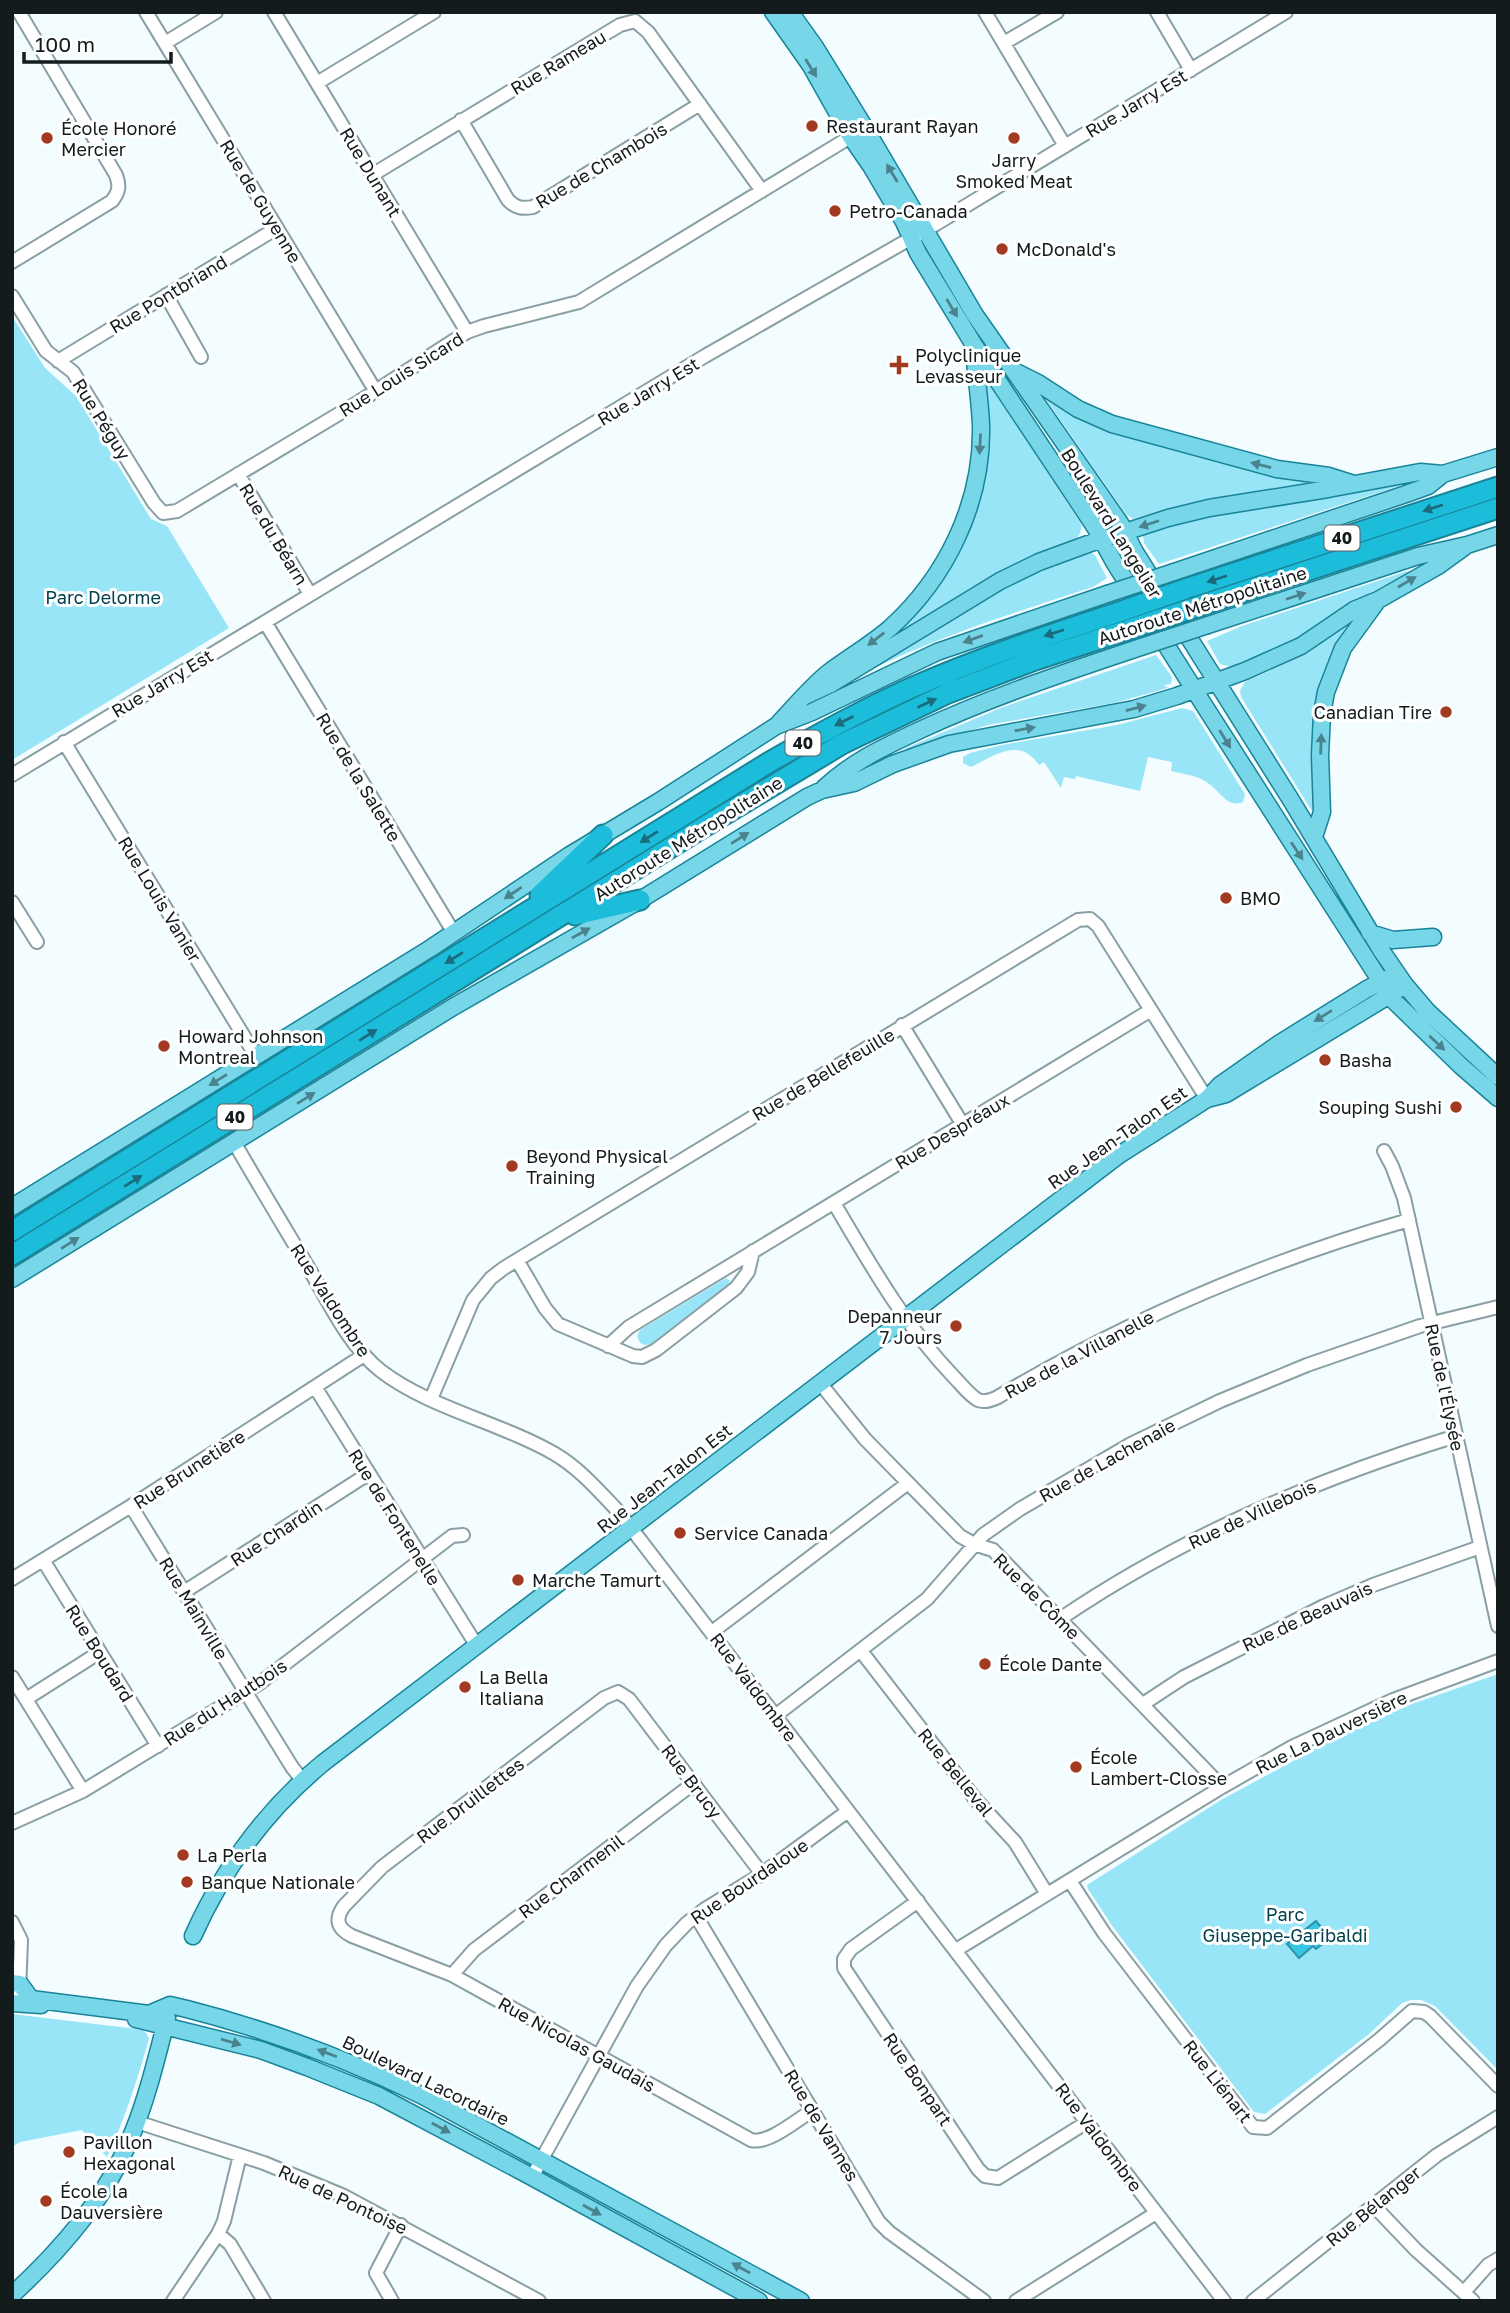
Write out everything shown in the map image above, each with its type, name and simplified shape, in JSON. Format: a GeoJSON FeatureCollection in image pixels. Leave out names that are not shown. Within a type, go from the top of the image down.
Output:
{"type":"FeatureCollection","features":[{"type":"Feature","properties":{"kind":"highway","name":"Autoroute Métropolitaine"},"geometry":{"type":"LineString","coordinates":[[12,1231],[768,763],[829,729],[951,671],[1010,648],[1498,487]]}},
{"type":"Feature","properties":{"kind":"highway","name":"Autoroute Métropolitaine"},"geometry":{"type":"LineString","coordinates":[[12,1255],[842,744],[948,694],[1035,660],[1498,508]]}},
{"type":"Feature","properties":{"kind":"highway"},"geometry":{"type":"LineString","coordinates":[[512,922],[603,835]]}},
{"type":"Feature","properties":{"kind":"highway"},"geometry":{"type":"LineString","coordinates":[[551,922],[640,900]]}},
{"type":"Feature","properties":{"kind":"main road","name":"Boulevard Langelier"},"geometry":{"type":"LineString","coordinates":[[773,12],[811,66],[850,137],[1120,523],[1123,533],[1401,979],[1427,1011],[1498,1077]]}},
{"type":"Feature","properties":{"kind":"main road","name":"Boulevard Langelier"},"geometry":{"type":"LineString","coordinates":[[790,12],[815,47],[916,214],[918,235],[974,345],[1102,540],[1194,690],[1386,988],[1416,1023],[1498,1098]]}},
{"type":"Feature","properties":{"kind":"main road"},"geometry":{"type":"LineString","coordinates":[[776,726],[829,673],[878,638],[909,610],[933,579],[954,543],[970,502],[981,449],[974,345]]}},
{"type":"Feature","properties":{"kind":"main road"},"geometry":{"type":"LineString","coordinates":[[1014,371],[1078,409],[1126,429],[1277,469],[1329,476],[1354,484]]}},
{"type":"Feature","properties":{"kind":"main road"},"geometry":{"type":"LineString","coordinates":[[12,1207],[454,933],[570,855],[776,726],[812,712],[937,652],[1406,494],[1428,485],[1443,474],[1498,457]]}},
{"type":"Feature","properties":{"kind":"main road"},"geometry":{"type":"LineString","coordinates":[[803,697],[831,684],[1000,581],[1039,562],[1102,540],[1168,518],[1209,508],[1420,472],[1443,474]]}},
{"type":"Feature","properties":{"kind":"main road"},"geometry":{"type":"LineString","coordinates":[[12,1279],[467,999],[640,900],[822,790],[845,768],[935,723],[1004,694],[1418,556],[1498,535]]}},
{"type":"Feature","properties":{"kind":"main road"},"geometry":{"type":"LineString","coordinates":[[822,790],[854,783],[893,764],[955,742],[1095,718],[1194,690],[1286,654],[1360,606],[1378,600],[1438,566],[1467,545]]}},
{"type":"Feature","properties":{"kind":"main road"},"geometry":{"type":"LineString","coordinates":[[1314,837],[1322,812],[1321,742],[1326,692],[1343,648],[1378,600]]}},
{"type":"Feature","properties":{"kind":"main road"},"geometry":{"type":"LineString","coordinates":[[1370,933],[1393,940],[1433,937]]}},
{"type":"Feature","properties":{"kind":"main road","name":"Rue Jean-Talon Est"},"geometry":{"type":"LineString","coordinates":[[193,1936],[214,1892],[266,1819],[303,1781],[348,1744],[1119,1155],[1207,1099],[1226,1094],[1401,979]]}},
{"type":"Feature","properties":{"kind":"main road","name":"Boulevard Lacordaire"},"geometry":{"type":"LineString","coordinates":[[16,1984],[31,1999],[149,2014],[170,2005],[258,2028],[361,2066],[542,2159],[801,2301]]}},
{"type":"Feature","properties":{"kind":"main road","name":"Boulevard Lacordaire"},"geometry":{"type":"LineString","coordinates":[[15,2003],[91,2011],[165,2025],[261,2050],[348,2082],[533,2177],[759,2301]]}},
{"type":"Feature","properties":{"kind":"main road"},"geometry":{"type":"LineString","coordinates":[[16,2296],[86,2215],[116,2168],[137,2122],[170,2005]]}},
{"type":"Feature","properties":{"kind":"street"},"geometry":{"type":"LineString","coordinates":[[12,262],[112,201],[118,194],[119,184],[19,12]]}},
{"type":"Feature","properties":{"kind":"street","name":"Rue de Guyenne"},"geometry":{"type":"LineString","coordinates":[[146,12],[375,390]]}},
{"type":"Feature","properties":{"kind":"street"},"geometry":{"type":"LineString","coordinates":[[165,43],[216,12]]}},
{"type":"Feature","properties":{"kind":"street","name":"Rue Dunant"},"geometry":{"type":"LineString","coordinates":[[274,12],[467,332]]}},
{"type":"Feature","properties":{"kind":"street"},"geometry":{"type":"LineString","coordinates":[[317,83],[434,12]]}},
{"type":"Feature","properties":{"kind":"street"},"geometry":{"type":"LineString","coordinates":[[985,12],[1065,146]]}},
{"type":"Feature","properties":{"kind":"street"},"geometry":{"type":"LineString","coordinates":[[1004,43],[1057,12]]}},
{"type":"Feature","properties":{"kind":"street"},"geometry":{"type":"LineString","coordinates":[[1157,12],[1191,70]]}},
{"type":"Feature","properties":{"kind":"street","name":"Rue Jarry Est"},"geometry":{"type":"LineString","coordinates":[[12,775],[705,356],[918,235],[1286,12]]}},
{"type":"Feature","properties":{"kind":"street","name":"Rue Rameau"},"geometry":{"type":"LineString","coordinates":[[372,175],[627,22],[635,22],[648,32],[762,191]]}},
{"type":"Feature","properties":{"kind":"street","name":"Rue de Chambois"},"geometry":{"type":"LineString","coordinates":[[461,120],[508,200],[519,208],[526,208],[533,207],[700,104]]}},
{"type":"Feature","properties":{"kind":"street","name":"Rue Louis Sicard"},"geometry":{"type":"LineString","coordinates":[[163,513],[177,511],[467,332],[579,302],[865,128]]}},
{"type":"Feature","properties":{"kind":"street","name":"Rue Pontbriand"},"geometry":{"type":"LineString","coordinates":[[58,360],[277,228]]}},
{"type":"Feature","properties":{"kind":"street"},"geometry":{"type":"LineString","coordinates":[[166,295],[201,357]]}},
{"type":"Feature","properties":{"kind":"street","name":"Rue Péguy"},"geometry":{"type":"LineString","coordinates":[[12,296],[46,351],[73,372],[154,503],[163,513]]}},
{"type":"Feature","properties":{"kind":"street","name":"Rue du Béarn"},"geometry":{"type":"LineString","coordinates":[[238,474],[310,594]]}},
{"type":"Feature","properties":{"kind":"street","name":"Rue de la Salette"},"geometry":{"type":"LineString","coordinates":[[265,622],[454,933]]}},
{"type":"Feature","properties":{"kind":"street","name":"Rue Louis Vanier"},"geometry":{"type":"LineString","coordinates":[[64,742],[256,1056]]}},
{"type":"Feature","properties":{"kind":"street"},"geometry":{"type":"LineString","coordinates":[[12,902],[37,942]]}},
{"type":"Feature","properties":{"kind":"street","name":"Rue de Bellefeuille"},"geometry":{"type":"LineString","coordinates":[[431,1399],[473,1300],[491,1278],[1070,924],[1090,919],[1098,926],[1207,1099]]}},
{"type":"Feature","properties":{"kind":"street","name":"Rue Despréaux"},"geometry":{"type":"LineString","coordinates":[[608,1346],[629,1327],[1151,1010]]}},
{"type":"Feature","properties":{"kind":"street"},"geometry":{"type":"LineString","coordinates":[[902,1026],[963,1125]]}},
{"type":"Feature","properties":{"kind":"street","name":"Rue Valdombre"},"geometry":{"type":"LineString","coordinates":[[234,1142],[328,1302],[364,1355],[393,1379],[431,1399],[539,1446],[566,1461],[596,1486],[712,1632],[1224,2301]]}},
{"type":"Feature","properties":{"kind":"street","name":"Rue de l'Élysée"},"geometry":{"type":"LineString","coordinates":[[1384,1151],[1401,1188],[1409,1220],[1498,1626]]}},
{"type":"Feature","properties":{"kind":"street","name":"Rue de la Villanelle"},"geometry":{"type":"LineString","coordinates":[[834,1203],[905,1318],[940,1363],[971,1395],[981,1401],[992,1400],[1100,1340],[1180,1302],[1314,1249],[1409,1220]]}},
{"type":"Feature","properties":{"kind":"street"},"geometry":{"type":"LineString","coordinates":[[517,1260],[545,1308],[558,1324],[608,1346],[642,1357],[656,1350],[736,1288],[748,1272],[753,1251]]}},
{"type":"Feature","properties":{"kind":"street","name":"Rue de Lachenaie"},"geometry":{"type":"LineString","coordinates":[[775,1716],[927,1599],[974,1544],[1000,1522],[1131,1444],[1231,1396],[1307,1365],[1431,1323],[1498,1307]]}},
{"type":"Feature","properties":{"kind":"street","name":"Rue Brunetière"},"geometry":{"type":"LineString","coordinates":[[12,1579],[131,1506],[364,1355]]}},
{"type":"Feature","properties":{"kind":"street","name":"Rue de Côme"},"geometry":{"type":"LineString","coordinates":[[820,1383],[855,1428],[960,1536],[993,1550],[1222,1787]]}},
{"type":"Feature","properties":{"kind":"street","name":"Rue de Fontenelle"},"geometry":{"type":"LineString","coordinates":[[315,1387],[477,1646]]}},
{"type":"Feature","properties":{"kind":"street","name":"Rue de Villebois"},"geometry":{"type":"LineString","coordinates":[[1060,1619],[1141,1569],[1248,1513],[1326,1479],[1456,1436]]}},
{"type":"Feature","properties":{"kind":"street","name":"Rue Chardin"},"geometry":{"type":"LineString","coordinates":[[184,1592],[368,1474]]}},
{"type":"Feature","properties":{"kind":"street"},"geometry":{"type":"LineString","coordinates":[[712,1632],[908,1483]]}},
{"type":"Feature","properties":{"kind":"street","name":"Rue Mainville"},"geometry":{"type":"LineString","coordinates":[[131,1506],[303,1781]]}},
{"type":"Feature","properties":{"kind":"street","name":"Rue du Hautbois"},"geometry":{"type":"LineString","coordinates":[[12,1823],[83,1791],[246,1693],[452,1536],[463,1535]]}},
{"type":"Feature","properties":{"kind":"street","name":"Rue de Beauvais"},"geometry":{"type":"LineString","coordinates":[[1143,1704],[1184,1677],[1324,1606],[1373,1585],[1480,1547]]}},
{"type":"Feature","properties":{"kind":"street","name":"Rue Boudard"},"geometry":{"type":"LineString","coordinates":[[43,1560],[158,1746]]}},
{"type":"Feature","properties":{"kind":"street","name":"Rue Belleval"},"geometry":{"type":"LineString","coordinates":[[861,1651],[976,1800],[1015,1842],[1047,1894]]}},
{"type":"Feature","properties":{"kind":"street"},"geometry":{"type":"LineString","coordinates":[[26,1699],[100,1653]]}},
{"type":"Feature","properties":{"kind":"street","name":"Rue La Dauversière"},"geometry":{"type":"LineString","coordinates":[[956,1950],[1292,1747],[1416,1691],[1498,1661]]}},
{"type":"Feature","properties":{"kind":"street"},"geometry":{"type":"LineString","coordinates":[[12,1677],[83,1791]]}},
{"type":"Feature","properties":{"kind":"street","name":"Rue Brucy"},"geometry":{"type":"LineString","coordinates":[[618,1692],[629,1699],[762,1874]]}},
{"type":"Feature","properties":{"kind":"street","name":"Rue Druillettes"},"geometry":{"type":"LineString","coordinates":[[338,1923],[344,1906],[382,1867],[604,1698],[618,1692]]}},
{"type":"Feature","properties":{"kind":"street","name":"Rue Charmenil"},"geometry":{"type":"LineString","coordinates":[[452,1975],[474,1950],[694,1783]]}},
{"type":"Feature","properties":{"kind":"street","name":"Rue Bourdaloue"},"geometry":{"type":"LineString","coordinates":[[533,2177],[636,1986],[654,1959],[696,1916],[762,1874],[848,1811]]}},
{"type":"Feature","properties":{"kind":"street","name":"Rue Liénart"},"geometry":{"type":"LineString","coordinates":[[1070,1881],[1104,1933],[1253,2127],[1267,2128],[1412,2011],[1424,2012],[1430,2016],[1498,2086]]}},
{"type":"Feature","properties":{"kind":"street","name":"Rue Bonpart"},"geometry":{"type":"LineString","coordinates":[[918,1901],[851,1950],[844,1959],[844,1968],[978,2169],[985,2176],[998,2178],[1087,2122]]}},
{"type":"Feature","properties":{"kind":"street","name":"Rue de Vannes"},"geometry":{"type":"LineString","coordinates":[[696,1916],[879,2222],[899,2240],[984,2301]]}},
{"type":"Feature","properties":{"kind":"street"},"geometry":{"type":"LineString","coordinates":[[12,1922],[21,1940],[15,2003]]}},
{"type":"Feature","properties":{"kind":"street","name":"Rue Nicolas Gaudais"},"geometry":{"type":"LineString","coordinates":[[338,1923],[352,1936],[452,1975],[757,2142],[769,2138],[813,2110]]}},
{"type":"Feature","properties":{"kind":"street","name":"Rue Bélanger"},"geometry":{"type":"LineString","coordinates":[[1253,2301],[1437,2155],[1498,2117]]}},
{"type":"Feature","properties":{"kind":"street","name":"Rue de Pontoise"},"geometry":{"type":"LineString","coordinates":[[137,2122],[240,2155],[326,2188],[401,2225],[539,2301]]}},
{"type":"Feature","properties":{"kind":"street"},"geometry":{"type":"LineString","coordinates":[[173,2301],[224,2221],[240,2155]]}},
{"type":"Feature","properties":{"kind":"street"},"geometry":{"type":"LineString","coordinates":[[1373,2205],[1416,2250],[1469,2296],[1488,2265],[1498,2259]]}},
{"type":"Feature","properties":{"kind":"street"},"geometry":{"type":"LineString","coordinates":[[1016,2301],[1156,2213]]}},
{"type":"Feature","properties":{"kind":"street"},"geometry":{"type":"LineString","coordinates":[[392,2301],[376,2273],[401,2225]]}},
{"type":"Feature","properties":{"kind":"street"},"geometry":{"type":"LineString","coordinates":[[218,2234],[230,2244],[264,2301]]}},
{"type":"Feature","properties":{"kind":"green space","name":"Parc Delorme"},"geometry":{"type":"Polygon","coordinates":[[[12,316],[45,368],[76,396],[151,519],[167,526],[229,628],[12,760],[12,316]]]}},
{"type":"Feature","properties":{"kind":"green space"},"geometry":{"type":"Polygon","coordinates":[[[984,376],[1081,524],[1080,533],[1074,540],[999,573],[892,638],[961,544],[984,376]]]}},
{"type":"Feature","properties":{"kind":"green space"},"geometry":{"type":"Polygon","coordinates":[[[1044,394],[1319,483],[1193,503],[1133,519],[1126,514],[1044,394]]]}},
{"type":"Feature","properties":{"kind":"green space"},"geometry":{"type":"Polygon","coordinates":[[[1410,480],[1411,482],[1159,564],[1144,543],[1143,536],[1147,533],[1187,519],[1410,480]]]}},
{"type":"Feature","properties":{"kind":"green space"},"geometry":{"type":"Polygon","coordinates":[[[1090,552],[1095,555],[1107,578],[1093,587],[951,635],[869,671],[868,669],[975,603],[1031,573],[1090,552]]]}},
{"type":"Feature","properties":{"kind":"green space"},"geometry":{"type":"Polygon","coordinates":[[[1407,571],[1294,640],[1231,667],[1220,664],[1207,641],[1242,626],[1407,571]]]}},
{"type":"Feature","properties":{"kind":"green space"},"geometry":{"type":"Polygon","coordinates":[[[1355,621],[1339,645],[1315,810],[1312,811],[1241,697],[1240,690],[1245,682],[1304,655],[1355,621]]]}},
{"type":"Feature","properties":{"kind":"green space"},"geometry":{"type":"Polygon","coordinates":[[[1156,655],[1172,677],[1171,684],[1164,685],[1168,688],[1114,703],[988,725],[907,750],[906,748],[1003,707],[1156,655]]]}},
{"type":"Feature","properties":{"kind":"green space"},"geometry":{"type":"Polygon","coordinates":[[[1182,708],[1193,711],[1245,794],[1243,802],[1232,803],[1201,779],[1171,771],[1172,762],[1148,757],[1140,791],[1076,776],[1075,779],[1064,777],[1061,788],[1044,762],[1039,765],[1031,756],[1015,750],[997,754],[971,767],[963,763],[963,757],[970,753],[1117,725],[1182,708]]]}},
{"type":"Feature","properties":{"kind":"green space"},"geometry":{"type":"Polygon","coordinates":[[[726,1278],[730,1281],[728,1286],[651,1344],[640,1343],[637,1336],[640,1330],[726,1278]]]}},
{"type":"Feature","properties":{"kind":"green space","name":"Parc Giuseppe-Garibaldi"},"geometry":{"type":"Polygon","coordinates":[[[1498,1674],[1498,2070],[1435,2006],[1421,2000],[1411,2000],[1402,2003],[1369,2034],[1265,2114],[1254,2112],[1113,1927],[1087,1885],[1221,1800],[1337,1737],[1412,1704],[1498,1674]]]}},
{"type":"Feature","properties":{"kind":"green space"},"geometry":{"type":"Polygon","coordinates":[[[12,2014],[135,2029],[144,2031],[148,2036],[130,2099],[107,2157],[82,2130],[20,2142],[12,2147],[12,2014]]]}},
{"type":"Feature","properties":{"kind":"shaded area"},"geometry":{"type":"Polygon","coordinates":[[[1316,1921],[1330,1938],[1316,1949],[1313,1946],[1299,1958],[1287,1944],[1316,1921]]]}},
{"type":"Feature","properties":{"kind":"place","name":"Restaurant Rayan"},"geometry":{"type":"Point","coordinates":[812,126]}},
{"type":"Feature","properties":{"kind":"place","name":"École Honoré Mercier"},"geometry":{"type":"Point","coordinates":[47,138]}},
{"type":"Feature","properties":{"kind":"place","name":"Jarry Smoked Meat"},"geometry":{"type":"Point","coordinates":[1014,138]}},
{"type":"Feature","properties":{"kind":"place","name":"Petro-Canada"},"geometry":{"type":"Point","coordinates":[835,211]}},
{"type":"Feature","properties":{"kind":"place","name":"McDonald's"},"geometry":{"type":"Point","coordinates":[1002,249]}},
{"type":"Feature","properties":{"kind":"place","name":"Polyclinique Levasseur"},"geometry":{"type":"Point","coordinates":[899,365]}},
{"type":"Feature","properties":{"kind":"place","name":"Canadian Tire"},"geometry":{"type":"Point","coordinates":[1446,712]}},
{"type":"Feature","properties":{"kind":"place","name":"BMO"},"geometry":{"type":"Point","coordinates":[1226,898]}},
{"type":"Feature","properties":{"kind":"place","name":"Howard Johnson Montreal"},"geometry":{"type":"Point","coordinates":[164,1046]}},
{"type":"Feature","properties":{"kind":"place","name":"Basha"},"geometry":{"type":"Point","coordinates":[1325,1060]}},
{"type":"Feature","properties":{"kind":"place","name":"Souping Sushi"},"geometry":{"type":"Point","coordinates":[1456,1107]}},
{"type":"Feature","properties":{"kind":"place","name":"Beyond Physical Training"},"geometry":{"type":"Point","coordinates":[512,1166]}},
{"type":"Feature","properties":{"kind":"place","name":"Depanneur 7 Jours"},"geometry":{"type":"Point","coordinates":[956,1326]}},
{"type":"Feature","properties":{"kind":"place","name":"Service Canada"},"geometry":{"type":"Point","coordinates":[680,1533]}},
{"type":"Feature","properties":{"kind":"place","name":"Marche Tamurt"},"geometry":{"type":"Point","coordinates":[518,1580]}},
{"type":"Feature","properties":{"kind":"place","name":"École Dante"},"geometry":{"type":"Point","coordinates":[985,1664]}},
{"type":"Feature","properties":{"kind":"place","name":"La Bella Italiana"},"geometry":{"type":"Point","coordinates":[465,1687]}},
{"type":"Feature","properties":{"kind":"place","name":"École Lambert-Closse"},"geometry":{"type":"Point","coordinates":[1076,1767]}},
{"type":"Feature","properties":{"kind":"place","name":"La Perla"},"geometry":{"type":"Point","coordinates":[183,1855]}},
{"type":"Feature","properties":{"kind":"place","name":"Banque Nationale"},"geometry":{"type":"Point","coordinates":[187,1882]}},
{"type":"Feature","properties":{"kind":"place","name":"Pavillon Hexagonal"},"geometry":{"type":"Point","coordinates":[69,2152]}},
{"type":"Feature","properties":{"kind":"place","name":"École la Dauversière"},"geometry":{"type":"Point","coordinates":[46,2201]}}]}
